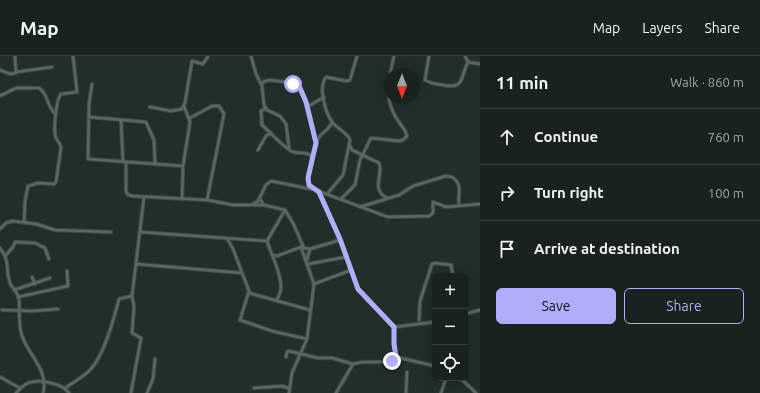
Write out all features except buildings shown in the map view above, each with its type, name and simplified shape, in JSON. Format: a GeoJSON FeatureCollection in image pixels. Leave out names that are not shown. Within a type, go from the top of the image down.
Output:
{"type":"FeatureCollection","features":[{"type":"Feature","properties":{"kind":"street"},"geometry":{"type":"LineString","coordinates":[[15,56],[16,72]]}},
{"type":"Feature","properties":{"kind":"street"},"geometry":{"type":"LineString","coordinates":[[24,223],[25,201],[28,186],[38,183],[54,184],[56,182],[61,147],[56,136],[56,114],[59,96],[76,92],[74,56]]}},
{"type":"Feature","properties":{"kind":"street"},"geometry":{"type":"LineString","coordinates":[[182,200],[183,166],[190,118],[184,106],[192,61],[203,64],[208,56]]}},
{"type":"Feature","properties":{"kind":"street"},"geometry":{"type":"LineString","coordinates":[[251,56],[256,74],[261,84],[266,108],[280,116],[286,124],[289,148]]}},
{"type":"Feature","properties":{"kind":"street"},"geometry":{"type":"LineString","coordinates":[[328,193],[343,175],[349,146],[349,137],[332,121],[322,88],[326,77],[349,81],[357,56]]}},
{"type":"Feature","properties":{"kind":"street"},"geometry":{"type":"LineString","coordinates":[[391,68],[394,56]]}},
{"type":"Feature","properties":{"kind":"street"},"geometry":{"type":"LineString","coordinates":[[428,56],[425,80],[432,84],[457,87],[461,82],[468,62]]}},
{"type":"Feature","properties":{"kind":"street"},"geometry":{"type":"LineString","coordinates":[[464,56],[468,62],[480,64]]}},
{"type":"Feature","properties":{"kind":"street"},"geometry":{"type":"LineString","coordinates":[[0,70],[10,74],[52,67]]}},
{"type":"Feature","properties":{"kind":"street"},"geometry":{"type":"LineString","coordinates":[[261,84],[266,80],[271,80],[297,86],[302,93],[307,107],[316,143]]}},
{"type":"Feature","properties":{"kind":"street"},"geometry":{"type":"LineString","coordinates":[[92,84],[89,117],[88,158],[183,166]]}},
{"type":"Feature","properties":{"kind":"street"},"geometry":{"type":"LineString","coordinates":[[0,96],[16,88],[39,88],[45,95],[52,111],[56,114]]}},
{"type":"Feature","properties":{"kind":"street"},"geometry":{"type":"LineString","coordinates":[[307,107],[324,97]]}},
{"type":"Feature","properties":{"kind":"street"},"geometry":{"type":"LineString","coordinates":[[341,199],[355,184],[362,154],[374,137],[399,141],[406,138],[407,136],[389,104]]}},
{"type":"Feature","properties":{"kind":"street"},"geometry":{"type":"LineString","coordinates":[[150,107],[178,111],[184,106]]}},
{"type":"Feature","properties":{"kind":"street"},"geometry":{"type":"LineString","coordinates":[[190,118],[212,106],[219,106],[224,114],[208,200]]}},
{"type":"Feature","properties":{"kind":"street"},"geometry":{"type":"LineString","coordinates":[[266,108],[261,111],[261,123],[279,142],[294,152],[310,154],[312,157]]}},
{"type":"Feature","properties":{"kind":"street"},"geometry":{"type":"LineString","coordinates":[[89,117],[143,121],[148,124],[154,140],[155,164]]}},
{"type":"Feature","properties":{"kind":"street"},"geometry":{"type":"LineString","coordinates":[[121,120],[127,194],[182,200],[208,200],[233,205],[264,205],[285,210],[294,223],[302,245],[310,249],[340,240]]}},
{"type":"Feature","properties":{"kind":"street"},"geometry":{"type":"LineString","coordinates":[[312,188],[308,182],[316,143],[320,136],[331,126],[332,121]]}},
{"type":"Feature","properties":{"kind":"street"},"geometry":{"type":"LineString","coordinates":[[258,150],[266,136],[271,133]]}},
{"type":"Feature","properties":{"kind":"street"},"geometry":{"type":"LineString","coordinates":[[349,146],[352,150],[379,163],[380,167],[377,185],[381,193],[387,198]]}},
{"type":"Feature","properties":{"kind":"street"},"geometry":{"type":"LineString","coordinates":[[348,152],[352,150]]}},
{"type":"Feature","properties":{"kind":"street"},"geometry":{"type":"LineString","coordinates":[[360,206],[399,195],[413,186],[433,179],[452,177],[455,179],[460,192],[459,206]]}},
{"type":"Feature","properties":{"kind":"street"},"geometry":{"type":"LineString","coordinates":[[251,205],[260,198],[266,185],[271,181],[312,188],[384,216],[397,217],[432,215],[433,202],[443,206],[480,204]]}},
{"type":"Feature","properties":{"kind":"street"},"geometry":{"type":"LineString","coordinates":[[316,190],[319,192],[340,240],[358,289],[394,327],[396,357]]}},
{"type":"Feature","properties":{"kind":"street"},"geometry":{"type":"LineString","coordinates":[[131,393],[141,338],[132,333],[134,307],[132,296],[144,197]]}},
{"type":"Feature","properties":{"kind":"street"},"geometry":{"type":"LineString","coordinates":[[260,198],[264,205]]}},
{"type":"Feature","properties":{"kind":"street"},"geometry":{"type":"LineString","coordinates":[[276,300],[282,287],[267,242],[285,210]]}},
{"type":"Feature","properties":{"kind":"street"},"geometry":{"type":"LineString","coordinates":[[0,229],[8,221],[36,224],[54,230],[111,232]]}},
{"type":"Feature","properties":{"kind":"street"},"geometry":{"type":"LineString","coordinates":[[140,232],[267,242]]}},
{"type":"Feature","properties":{"kind":"street"},"geometry":{"type":"LineString","coordinates":[[227,238],[249,293],[241,321],[272,331],[307,339]]}},
{"type":"Feature","properties":{"kind":"street"},"geometry":{"type":"LineString","coordinates":[[6,255],[13,247],[15,242],[26,242],[45,248],[49,259]]}},
{"type":"Feature","properties":{"kind":"street"},"geometry":{"type":"LineString","coordinates":[[271,255],[277,256],[301,247],[314,284],[307,339],[302,354],[292,374],[288,388],[289,393]]}},
{"type":"Feature","properties":{"kind":"street"},"geometry":{"type":"LineString","coordinates":[[307,263],[310,249]]}},
{"type":"Feature","properties":{"kind":"street"},"geometry":{"type":"LineString","coordinates":[[1,250],[6,255],[10,282],[18,297],[22,335],[38,363],[45,383],[43,393]]}},
{"type":"Feature","properties":{"kind":"street"},"geometry":{"type":"LineString","coordinates":[[307,263],[346,257]]}},
{"type":"Feature","properties":{"kind":"street"},"geometry":{"type":"LineString","coordinates":[[136,264],[242,273]]}},
{"type":"Feature","properties":{"kind":"street"},"geometry":{"type":"LineString","coordinates":[[419,320],[420,301],[432,264],[451,265],[452,273]]}},
{"type":"Feature","properties":{"kind":"street"},"geometry":{"type":"LineString","coordinates":[[314,284],[350,270]]}},
{"type":"Feature","properties":{"kind":"street"},"geometry":{"type":"LineString","coordinates":[[18,297],[68,286],[67,271]]}},
{"type":"Feature","properties":{"kind":"street"},"geometry":{"type":"LineString","coordinates":[[32,277],[35,284]]}},
{"type":"Feature","properties":{"kind":"street"},"geometry":{"type":"LineString","coordinates":[[14,290],[50,278]]}},
{"type":"Feature","properties":{"kind":"street"},"geometry":{"type":"LineString","coordinates":[[249,293],[310,310]]}},
{"type":"Feature","properties":{"kind":"street"},"geometry":{"type":"LineString","coordinates":[[65,388],[83,376],[95,364],[117,310],[118,299],[132,296]]}},
{"type":"Feature","properties":{"kind":"street"},"geometry":{"type":"LineString","coordinates":[[2,310],[20,311],[58,309]]}},
{"type":"Feature","properties":{"kind":"street"},"geometry":{"type":"LineString","coordinates":[[468,313],[480,310]]}},
{"type":"Feature","properties":{"kind":"street"},"geometry":{"type":"LineString","coordinates":[[394,327],[432,322]]}},
{"type":"Feature","properties":{"kind":"street"},"geometry":{"type":"LineString","coordinates":[[286,357],[288,351],[318,358],[332,358],[353,364],[362,362],[390,362],[396,357]]}},
{"type":"Feature","properties":{"kind":"street"},"geometry":{"type":"LineString","coordinates":[[396,357],[432,365]]}},
{"type":"Feature","properties":{"kind":"street"},"geometry":{"type":"LineString","coordinates":[[147,393],[153,379],[155,359]]}},
{"type":"Feature","properties":{"kind":"street"},"geometry":{"type":"LineString","coordinates":[[336,393],[353,364]]}},
{"type":"Feature","properties":{"kind":"street"},"geometry":{"type":"LineString","coordinates":[[406,393],[407,372]]}},
{"type":"Feature","properties":{"kind":"street"},"geometry":{"type":"LineString","coordinates":[[0,377],[20,388]]}},
{"type":"Feature","properties":{"kind":"street"},"geometry":{"type":"LineString","coordinates":[[441,393],[445,381]]}},
{"type":"Feature","properties":{"kind":"street"},"geometry":{"type":"LineString","coordinates":[[463,381],[476,393]]}},
{"type":"Feature","properties":{"kind":"street"},"geometry":{"type":"LineString","coordinates":[[16,393],[20,388],[31,382],[45,383],[65,388],[69,393]]}},
{"type":"Feature","properties":{"kind":"street"},"geometry":{"type":"LineString","coordinates":[[254,388],[282,386],[288,388]]}},
{"type":"Feature","properties":{"kind":"route"},"geometry":{"type":"LineString","coordinates":[[293,84],[300,88],[306,102],[316,143],[308,178],[309,185],[319,192],[340,239],[358,289],[394,327],[396,357],[392,361]]}}]}
